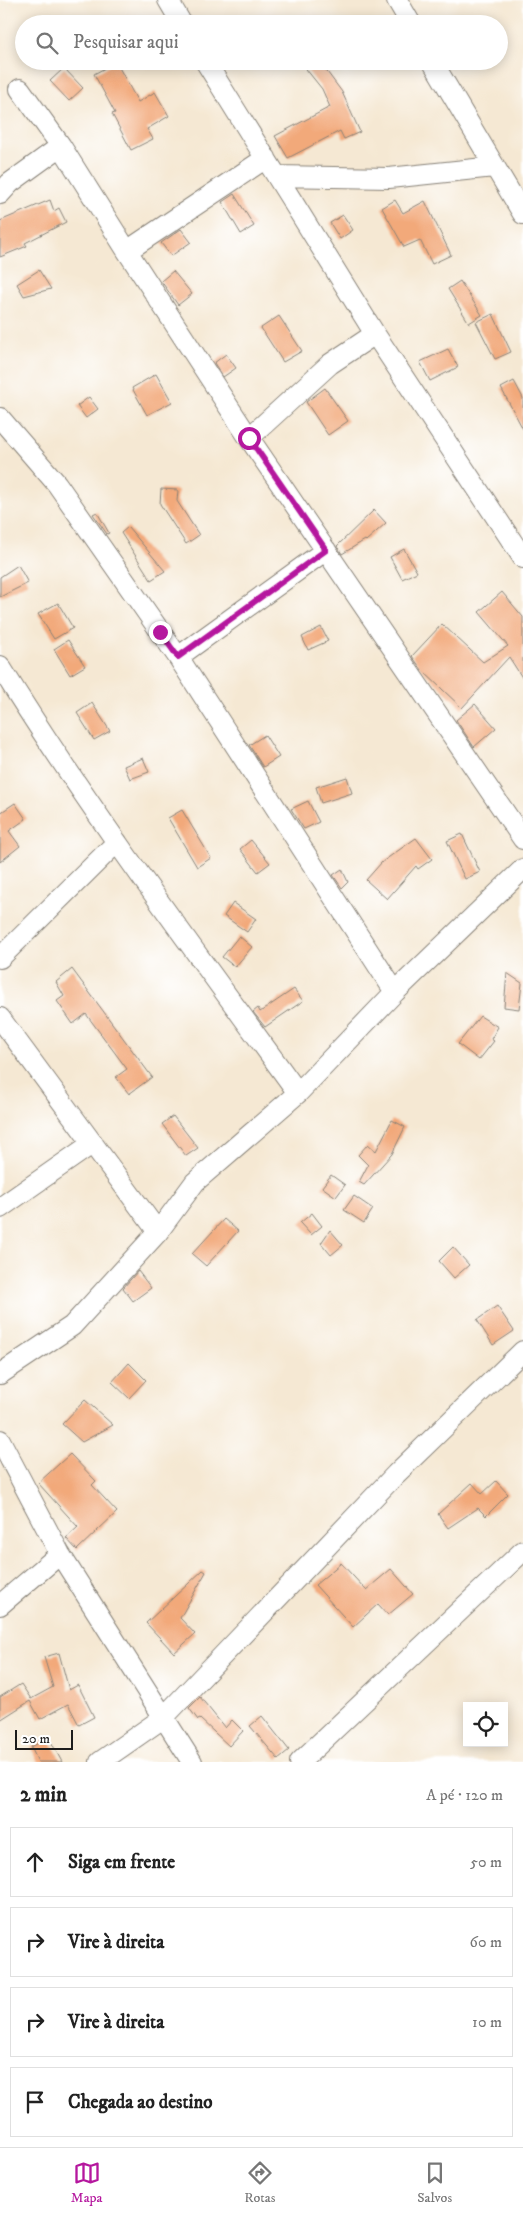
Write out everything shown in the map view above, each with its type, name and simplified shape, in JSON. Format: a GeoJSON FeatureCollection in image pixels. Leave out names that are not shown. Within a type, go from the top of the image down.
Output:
{"type":"FeatureCollection","features":[{"type":"Feature","properties":{"kind":"street"},"geometry":{"type":"LineString","coordinates":[[168,0],[177,15]]}},
{"type":"Feature","properties":{"kind":"street"},"geometry":{"type":"LineString","coordinates":[[397,0],[406,15]]}},
{"type":"Feature","properties":{"kind":"street"},"geometry":{"type":"LineString","coordinates":[[211,70],[375,334],[523,558]]}},
{"type":"Feature","properties":{"kind":"street"},"geometry":{"type":"LineString","coordinates":[[437,70],[523,214]]}},
{"type":"Feature","properties":{"kind":"street"},"geometry":{"type":"LineString","coordinates":[[20,89],[61,146],[249,438],[523,839]]}},
{"type":"Feature","properties":{"kind":"street"},"geometry":{"type":"LineString","coordinates":[[0,194],[10,183],[61,146]]}},
{"type":"Feature","properties":{"kind":"street"},"geometry":{"type":"LineString","coordinates":[[127,251],[266,158]]}},
{"type":"Feature","properties":{"kind":"street"},"geometry":{"type":"LineString","coordinates":[[277,176],[389,178],[494,167]]}},
{"type":"Feature","properties":{"kind":"street"},"geometry":{"type":"LineString","coordinates":[[249,438],[330,364],[375,334]]}},
{"type":"Feature","properties":{"kind":"street"},"geometry":{"type":"LineString","coordinates":[[0,418],[57,484],[178,657],[395,992]]}},
{"type":"Feature","properties":{"kind":"street"},"geometry":{"type":"LineString","coordinates":[[178,657],[326,550]]}},
{"type":"Feature","properties":{"kind":"street"},"geometry":{"type":"LineString","coordinates":[[0,666],[32,718],[117,842],[298,1093]]}},
{"type":"Feature","properties":{"kind":"street"},"geometry":{"type":"LineString","coordinates":[[0,958],[117,842]]}},
{"type":"Feature","properties":{"kind":"street"},"geometry":{"type":"LineString","coordinates":[[0,1374],[72,1326],[158,1232],[195,1182],[298,1093],[395,992],[523,869]]}},
{"type":"Feature","properties":{"kind":"street"},"geometry":{"type":"LineString","coordinates":[[0,1018],[158,1232]]}},
{"type":"Feature","properties":{"kind":"street"},"geometry":{"type":"LineString","coordinates":[[0,1208],[93,1143]]}},
{"type":"Feature","properties":{"kind":"street"},"geometry":{"type":"LineString","coordinates":[[100,1762],[163,1718],[396,1474],[523,1351]]}},
{"type":"Feature","properties":{"kind":"street"},"geometry":{"type":"LineString","coordinates":[[0,1440],[60,1554],[192,1762]]}},
{"type":"Feature","properties":{"kind":"street"},"geometry":{"type":"LineString","coordinates":[[300,1762],[523,1550]]}},
{"type":"Feature","properties":{"kind":"street"},"geometry":{"type":"LineString","coordinates":[[0,1605],[60,1554]]}},
{"type":"Feature","properties":{"kind":"building"},"geometry":{"type":"Polygon","coordinates":[[[62,70],[66,70],[83,88],[69,101],[50,81],[62,70]]]}},
{"type":"Feature","properties":{"kind":"building"},"geometry":{"type":"Polygon","coordinates":[[[101,70],[120,70],[138,102],[155,92],[169,116],[147,129],[153,139],[131,150],[112,114],[115,113],[94,74],[101,70]]]}},
{"type":"Feature","properties":{"kind":"building"},"geometry":{"type":"Polygon","coordinates":[[[307,70],[326,70],[342,92],[360,132],[344,139],[340,131],[288,158],[275,136],[330,107],[322,89],[307,70]]]}},
{"type":"Feature","properties":{"kind":"building"},"geometry":{"type":"Polygon","coordinates":[[[234,194],[254,226],[241,234],[222,202],[234,194]]]}},
{"type":"Feature","properties":{"kind":"building"},"geometry":{"type":"Polygon","coordinates":[[[50,200],[54,211],[59,208],[66,222],[25,243],[27,246],[0,257],[0,221],[50,200]]]}},
{"type":"Feature","properties":{"kind":"building"},"geometry":{"type":"Polygon","coordinates":[[[395,200],[403,213],[425,201],[451,255],[432,264],[420,240],[404,247],[382,208],[395,200]]]}},
{"type":"Feature","properties":{"kind":"building"},"geometry":{"type":"Polygon","coordinates":[[[343,215],[353,230],[340,239],[330,223],[343,215]]]}},
{"type":"Feature","properties":{"kind":"building"},"geometry":{"type":"Polygon","coordinates":[[[181,229],[191,242],[171,256],[161,243],[181,229]]]}},
{"type":"Feature","properties":{"kind":"building"},"geometry":{"type":"Polygon","coordinates":[[[39,270],[51,289],[24,296],[17,284],[39,270]]]}},
{"type":"Feature","properties":{"kind":"building"},"geometry":{"type":"Polygon","coordinates":[[[173,271],[192,294],[178,305],[161,281],[173,271]]]}},
{"type":"Feature","properties":{"kind":"building"},"geometry":{"type":"Polygon","coordinates":[[[460,281],[482,315],[469,323],[448,289],[460,281]]]}},
{"type":"Feature","properties":{"kind":"building"},"geometry":{"type":"Polygon","coordinates":[[[493,314],[511,352],[495,359],[476,322],[493,314]]]}},
{"type":"Feature","properties":{"kind":"building"},"geometry":{"type":"Polygon","coordinates":[[[279,316],[302,351],[283,362],[261,328],[279,316]]]}},
{"type":"Feature","properties":{"kind":"building"},"geometry":{"type":"Polygon","coordinates":[[[448,349],[458,367],[430,381],[420,362],[448,349]]]}},
{"type":"Feature","properties":{"kind":"building"},"geometry":{"type":"Polygon","coordinates":[[[226,354],[236,368],[223,377],[214,363],[226,354]]]}},
{"type":"Feature","properties":{"kind":"building"},"geometry":{"type":"Polygon","coordinates":[[[156,374],[172,402],[147,415],[132,388],[156,374]]]}},
{"type":"Feature","properties":{"kind":"building"},"geometry":{"type":"Polygon","coordinates":[[[514,381],[523,398],[523,429],[501,388],[514,381]]]}},
{"type":"Feature","properties":{"kind":"building"},"geometry":{"type":"Polygon","coordinates":[[[325,388],[348,421],[328,435],[306,402],[325,388]]]}},
{"type":"Feature","properties":{"kind":"building"},"geometry":{"type":"Polygon","coordinates":[[[89,397],[98,409],[86,418],[77,406],[89,397]]]}},
{"type":"Feature","properties":{"kind":"building"},"geometry":{"type":"Polygon","coordinates":[[[161,489],[178,490],[177,501],[199,535],[186,544],[160,504],[161,489]]]}},
{"type":"Feature","properties":{"kind":"building"},"geometry":{"type":"Polygon","coordinates":[[[374,510],[386,523],[366,541],[342,554],[337,546],[374,510]]]}},
{"type":"Feature","properties":{"kind":"building"},"geometry":{"type":"Polygon","coordinates":[[[97,512],[109,533],[107,534],[93,514],[97,512]]]}},
{"type":"Feature","properties":{"kind":"building"},"geometry":{"type":"Polygon","coordinates":[[[128,527],[165,571],[151,580],[121,533],[128,527]]]}},
{"type":"Feature","properties":{"kind":"building"},"geometry":{"type":"Polygon","coordinates":[[[404,549],[417,572],[402,579],[390,557],[404,549]]]}},
{"type":"Feature","properties":{"kind":"building"},"geometry":{"type":"Polygon","coordinates":[[[18,565],[28,583],[0,597],[0,577],[18,565]]]}},
{"type":"Feature","properties":{"kind":"building"},"geometry":{"type":"Polygon","coordinates":[[[502,592],[523,617],[523,679],[509,657],[462,708],[422,670],[412,656],[442,624],[483,662],[508,646],[479,612],[502,592]]]}},
{"type":"Feature","properties":{"kind":"building"},"geometry":{"type":"Polygon","coordinates":[[[58,603],[73,628],[54,639],[38,614],[58,603]]]}},
{"type":"Feature","properties":{"kind":"building"},"geometry":{"type":"Polygon","coordinates":[[[321,627],[328,641],[308,650],[302,637],[321,627]]]}},
{"type":"Feature","properties":{"kind":"building"},"geometry":{"type":"Polygon","coordinates":[[[68,640],[85,666],[70,675],[54,649],[68,640]]]}},
{"type":"Feature","properties":{"kind":"building"},"geometry":{"type":"Polygon","coordinates":[[[92,703],[110,731],[94,740],[77,713],[92,703]]]}},
{"type":"Feature","properties":{"kind":"building"},"geometry":{"type":"Polygon","coordinates":[[[475,704],[496,728],[474,747],[456,720],[475,704]]]}},
{"type":"Feature","properties":{"kind":"building"},"geometry":{"type":"Polygon","coordinates":[[[265,735],[279,757],[263,767],[249,745],[265,735]]]}},
{"type":"Feature","properties":{"kind":"building"},"geometry":{"type":"Polygon","coordinates":[[[143,758],[149,772],[130,779],[124,766],[143,758]]]}},
{"type":"Feature","properties":{"kind":"building"},"geometry":{"type":"Polygon","coordinates":[[[347,777],[352,793],[321,803],[316,787],[347,777]]]}},
{"type":"Feature","properties":{"kind":"building"},"geometry":{"type":"Polygon","coordinates":[[[308,801],[319,822],[304,829],[291,809],[308,801]]]}},
{"type":"Feature","properties":{"kind":"building"},"geometry":{"type":"Polygon","coordinates":[[[15,803],[26,819],[9,831],[20,846],[0,862],[0,813],[15,803]]]}},
{"type":"Feature","properties":{"kind":"building"},"geometry":{"type":"Polygon","coordinates":[[[182,810],[211,858],[197,867],[168,818],[182,810]]]}},
{"type":"Feature","properties":{"kind":"building"},"geometry":{"type":"Polygon","coordinates":[[[462,834],[480,872],[465,879],[447,841],[462,834]]]}},
{"type":"Feature","properties":{"kind":"building"},"geometry":{"type":"Polygon","coordinates":[[[416,838],[432,859],[418,869],[416,866],[387,899],[366,880],[382,862],[416,838]]]}},
{"type":"Feature","properties":{"kind":"building"},"geometry":{"type":"Polygon","coordinates":[[[251,840],[270,863],[258,872],[240,849],[251,840]]]}},
{"type":"Feature","properties":{"kind":"building"},"geometry":{"type":"Polygon","coordinates":[[[342,869],[348,882],[342,888],[333,875],[342,869]]]}},
{"type":"Feature","properties":{"kind":"building"},"geometry":{"type":"Polygon","coordinates":[[[233,903],[256,919],[247,932],[224,916],[233,903]]]}},
{"type":"Feature","properties":{"kind":"building"},"geometry":{"type":"Polygon","coordinates":[[[239,936],[252,947],[235,967],[222,957],[239,936]]]}},
{"type":"Feature","properties":{"kind":"building"},"geometry":{"type":"Polygon","coordinates":[[[72,969],[152,1077],[129,1094],[116,1077],[127,1069],[86,1014],[73,1024],[57,1001],[64,996],[56,982],[72,969]]]}},
{"type":"Feature","properties":{"kind":"building"},"geometry":{"type":"Polygon","coordinates":[[[507,973],[522,983],[519,1009],[504,1007],[507,973]]]}},
{"type":"Feature","properties":{"kind":"building"},"geometry":{"type":"Polygon","coordinates":[[[294,989],[303,1001],[265,1027],[253,1012],[258,1008],[260,1012],[294,989]]]}},
{"type":"Feature","properties":{"kind":"building"},"geometry":{"type":"Polygon","coordinates":[[[480,1016],[498,1027],[491,1039],[494,1041],[479,1060],[458,1044],[480,1016]]]}},
{"type":"Feature","properties":{"kind":"building"},"geometry":{"type":"Polygon","coordinates":[[[173,1116],[198,1148],[186,1156],[162,1124],[173,1116]]]}},
{"type":"Feature","properties":{"kind":"building"},"geometry":{"type":"Polygon","coordinates":[[[392,1120],[405,1127],[392,1154],[364,1185],[359,1182],[368,1165],[358,1155],[368,1144],[376,1151],[392,1120]]]}},
{"type":"Feature","properties":{"kind":"building"},"geometry":{"type":"Polygon","coordinates":[[[331,1175],[345,1185],[336,1197],[322,1187],[331,1175]]]}},
{"type":"Feature","properties":{"kind":"building"},"geometry":{"type":"Polygon","coordinates":[[[354,1196],[373,1209],[364,1223],[344,1210],[354,1196]]]}},
{"type":"Feature","properties":{"kind":"building"},"geometry":{"type":"Polygon","coordinates":[[[312,1213],[322,1226],[311,1235],[300,1223],[312,1213]]]}},
{"type":"Feature","properties":{"kind":"building"},"geometry":{"type":"Polygon","coordinates":[[[224,1219],[238,1231],[206,1266],[192,1254],[224,1219]]]}},
{"type":"Feature","properties":{"kind":"building"},"geometry":{"type":"Polygon","coordinates":[[[330,1230],[343,1245],[331,1255],[321,1243],[330,1230]]]}},
{"type":"Feature","properties":{"kind":"building"},"geometry":{"type":"Polygon","coordinates":[[[453,1247],[469,1265],[454,1278],[439,1261],[453,1247]]]}},
{"type":"Feature","properties":{"kind":"building"},"geometry":{"type":"Polygon","coordinates":[[[138,1271],[151,1288],[133,1301],[123,1288],[138,1271]]]}},
{"type":"Feature","properties":{"kind":"building"},"geometry":{"type":"Polygon","coordinates":[[[497,1306],[514,1331],[493,1345],[477,1320],[497,1306]]]}},
{"type":"Feature","properties":{"kind":"building"},"geometry":{"type":"Polygon","coordinates":[[[129,1363],[146,1380],[129,1398],[112,1382],[129,1363]]]}},
{"type":"Feature","properties":{"kind":"building"},"geometry":{"type":"Polygon","coordinates":[[[85,1400],[113,1425],[82,1442],[62,1424],[85,1400]]]}},
{"type":"Feature","properties":{"kind":"building"},"geometry":{"type":"Polygon","coordinates":[[[70,1454],[96,1481],[92,1485],[117,1512],[77,1550],[66,1538],[78,1527],[38,1483],[70,1454]]]}},
{"type":"Feature","properties":{"kind":"building"},"geometry":{"type":"Polygon","coordinates":[[[496,1481],[508,1494],[486,1516],[478,1508],[448,1528],[438,1514],[472,1483],[482,1494],[496,1481]]]}},
{"type":"Feature","properties":{"kind":"building"},"geometry":{"type":"Polygon","coordinates":[[[341,1563],[366,1590],[391,1569],[413,1594],[388,1615],[378,1604],[353,1627],[315,1585],[341,1563]]]}},
{"type":"Feature","properties":{"kind":"building"},"geometry":{"type":"Polygon","coordinates":[[[203,1570],[206,1572],[180,1618],[195,1634],[174,1653],[146,1623],[203,1570]]]}},
{"type":"Feature","properties":{"kind":"building"},"geometry":{"type":"Polygon","coordinates":[[[59,1653],[69,1690],[78,1685],[94,1717],[79,1725],[68,1704],[40,1719],[30,1701],[0,1720],[0,1697],[21,1684],[31,1699],[53,1687],[44,1657],[59,1653]]]}},
{"type":"Feature","properties":{"kind":"building"},"geometry":{"type":"Polygon","coordinates":[[[200,1697],[225,1728],[232,1720],[243,1731],[229,1746],[200,1719],[198,1720],[189,1708],[200,1697]]]}},
{"type":"Feature","properties":{"kind":"building"},"geometry":{"type":"Polygon","coordinates":[[[262,1716],[289,1750],[278,1759],[250,1726],[262,1716]]]}},
{"type":"Feature","properties":{"kind":"building"},"geometry":{"type":"Polygon","coordinates":[[[49,1738],[62,1762],[38,1762],[31,1747],[49,1738]]]}},
{"type":"Feature","properties":{"kind":"route"},"geometry":{"type":"LineString","coordinates":[[160,632],[178,657],[326,550],[249,438]]}}]}
